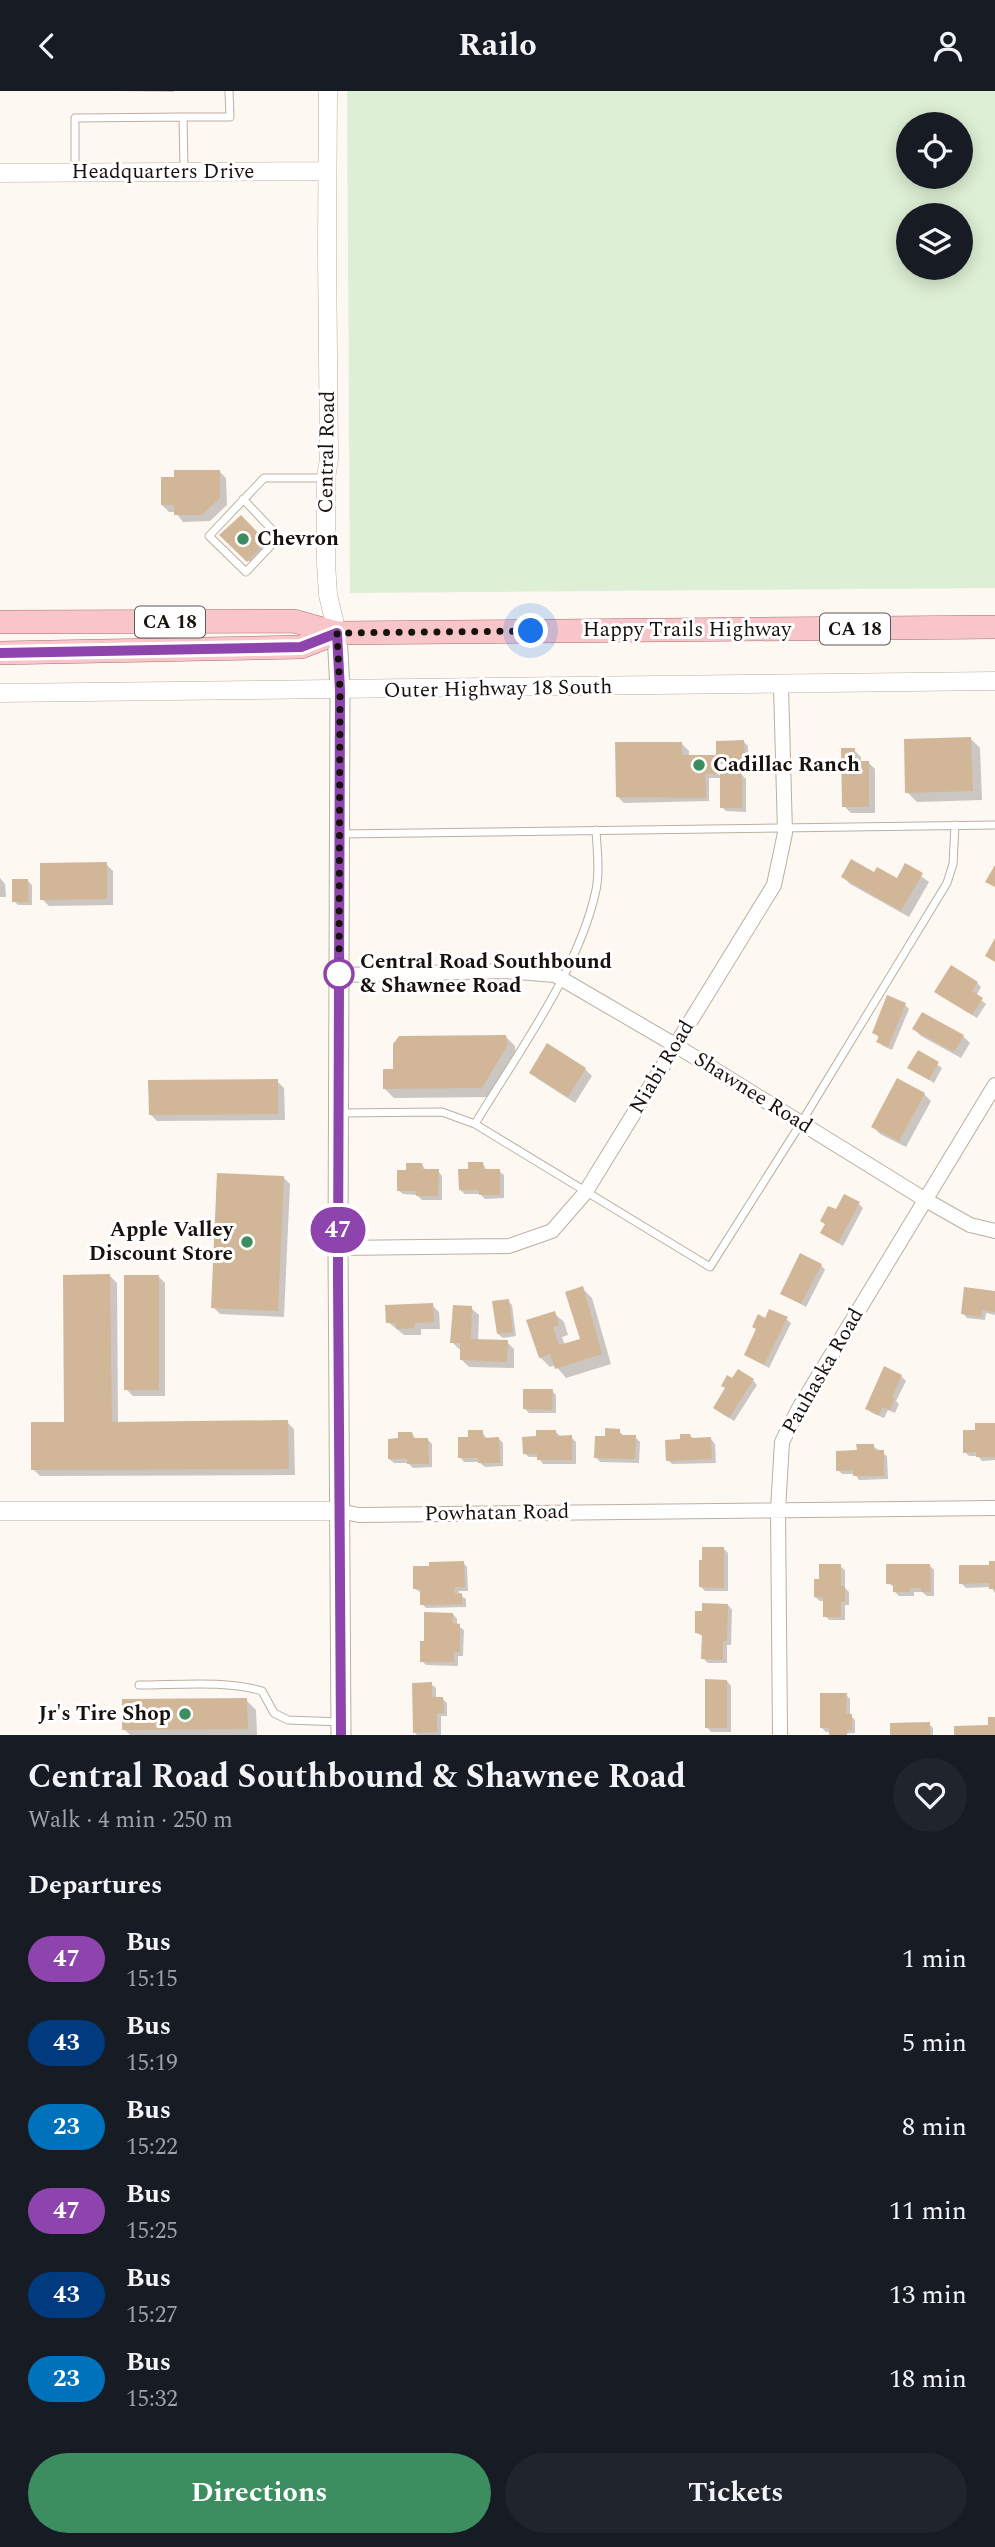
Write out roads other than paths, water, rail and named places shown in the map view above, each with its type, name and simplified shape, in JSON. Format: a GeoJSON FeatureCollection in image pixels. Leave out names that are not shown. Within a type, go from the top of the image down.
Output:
{"type":"FeatureCollection","features":[{"type":"Feature","properties":{"kind":"main road","name":"Happy Trails Highway"},"geometry":{"type":"LineString","coordinates":[[0,622],[294,621],[337,633],[995,627]]}},
{"type":"Feature","properties":{"kind":"main road","name":"Happy Trails Highway"},"geometry":{"type":"LineString","coordinates":[[0,653],[301,647],[337,633]]}},
{"type":"Feature","properties":{"kind":"main road","name":"Central Road"},"geometry":{"type":"LineString","coordinates":[[337,633],[340,691],[338,1248],[341,1728]]}},
{"type":"Feature","properties":{"kind":"street","name":"Central Road"},"geometry":{"type":"LineString","coordinates":[[328,91],[330,459],[326,478],[328,595],[337,633]]}},
{"type":"Feature","properties":{"kind":"street","name":"Headquarters Drive"},"geometry":{"type":"LineString","coordinates":[[0,173],[327,171]]}},
{"type":"Feature","properties":{"kind":"street","name":"Outer Highway 18 South"},"geometry":{"type":"LineString","coordinates":[[0,693],[340,691],[995,681]]}},
{"type":"Feature","properties":{"kind":"street","name":"Niabi Road"},"geometry":{"type":"LineString","coordinates":[[338,1248],[509,1246],[552,1231],[585,1193],[774,885],[785,828],[781,685]]}},
{"type":"Feature","properties":{"kind":"street","name":"Shawnee Road"},"geometry":{"type":"LineString","coordinates":[[339,975],[504,971],[555,975],[675,1045],[924,1199],[970,1225],[995,1231]]}},
{"type":"Feature","properties":{"kind":"street","name":"Pauhaska Road"},"geometry":{"type":"LineString","coordinates":[[780,1735],[778,1510],[782,1442],[798,1410],[995,1085]]}},
{"type":"Feature","properties":{"kind":"street","name":"Powhatan Road"},"geometry":{"type":"LineString","coordinates":[[0,1511],[339,1511],[359,1515],[995,1508]]}},
{"type":"Feature","properties":{"kind":"lane"},"geometry":{"type":"LineString","coordinates":[[75,173],[75,118],[230,117],[229,91]]}},
{"type":"Feature","properties":{"kind":"lane"},"geometry":{"type":"LineString","coordinates":[[183,117],[184,172]]}},
{"type":"Feature","properties":{"kind":"lane"},"geometry":{"type":"LineString","coordinates":[[243,499],[279,537],[246,572],[209,536],[243,499],[264,478],[326,478]]}},
{"type":"Feature","properties":{"kind":"lane"},"geometry":{"type":"LineString","coordinates":[[339,1113],[442,1112],[475,1125],[710,1267],[947,883],[953,864],[955,825]]}},
{"type":"Feature","properties":{"kind":"lane"},"geometry":{"type":"LineString","coordinates":[[340,834],[995,825]]}},
{"type":"Feature","properties":{"kind":"lane"},"geometry":{"type":"LineString","coordinates":[[475,1125],[562,979],[590,913],[597,887],[596,831]]}},
{"type":"Feature","properties":{"kind":"lane"},"geometry":{"type":"LineString","coordinates":[[139,1685],[253,1688],[262,1691],[274,1713],[288,1720],[341,1728]]}},
{"type":"Feature","properties":{"kind":"place","name":"Chevron"},"geometry":{"type":"Point","coordinates":[243,539]}},
{"type":"Feature","properties":{"kind":"place","name":"Cadillac Ranch"},"geometry":{"type":"Point","coordinates":[699,765]}},
{"type":"Feature","properties":{"kind":"place","name":"Central Road Southbound & Shawnee Road"},"geometry":{"type":"Point","coordinates":[339,974]}},
{"type":"Feature","properties":{"kind":"place","name":"Apple Valley Discount Store"},"geometry":{"type":"Point","coordinates":[247,1242]}},
{"type":"Feature","properties":{"kind":"place","name":"Jr's Tire Shop"},"geometry":{"type":"Point","coordinates":[185,1714]}}]}
